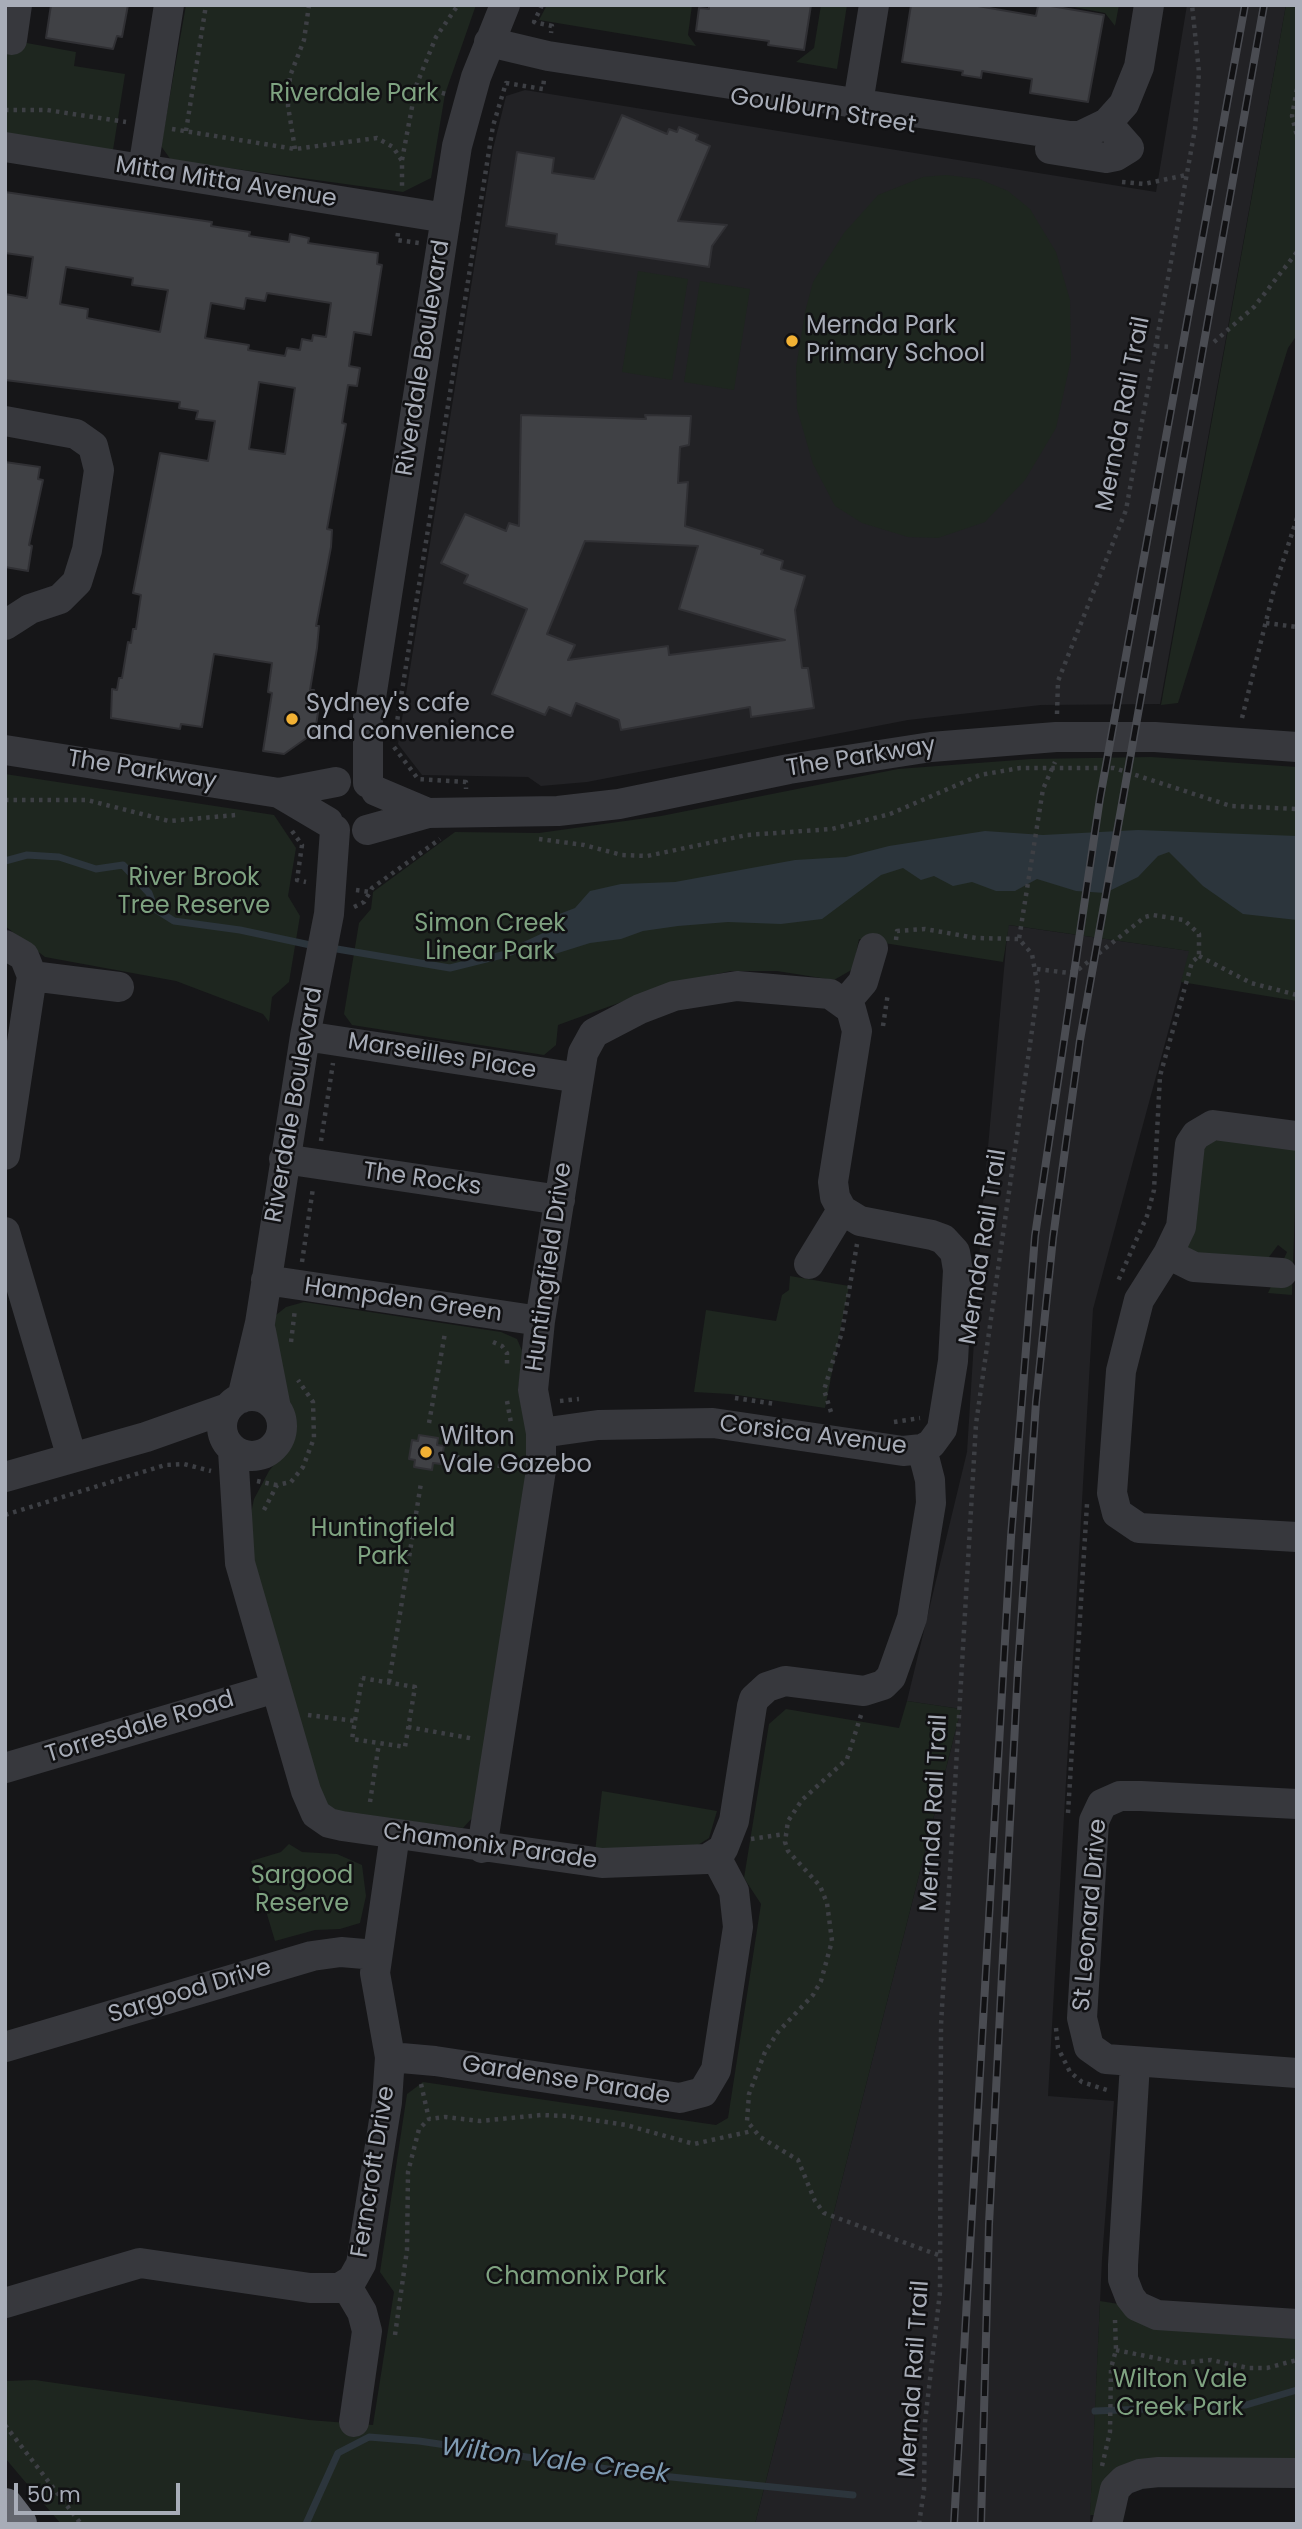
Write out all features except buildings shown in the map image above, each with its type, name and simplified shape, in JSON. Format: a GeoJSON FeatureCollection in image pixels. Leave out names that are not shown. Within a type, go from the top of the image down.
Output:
{"type":"FeatureCollection","features":[{"type":"Feature","properties":{"kind":"highway"},"geometry":{"type":"LineString","coordinates":[[5,2507],[18,2524]]}},
{"type":"Feature","properties":{"kind":"street"},"geometry":{"type":"LineString","coordinates":[[12,40],[17,5]]}},
{"type":"Feature","properties":{"kind":"street"},"geometry":{"type":"LineString","coordinates":[[143,169],[169,5]]}},
{"type":"Feature","properties":{"kind":"street","name":"Riverdale Boulevard"},"geometry":{"type":"LineString","coordinates":[[235,1403],[260,1324],[304,1036],[337,904],[347,829],[374,825],[380,808],[357,784],[446,218],[469,100],[505,5]]}},
{"type":"Feature","properties":{"kind":"street"},"geometry":{"type":"LineString","coordinates":[[858,103],[874,5]]}},
{"type":"Feature","properties":{"kind":"street"},"geometry":{"type":"LineString","coordinates":[[1129,148],[1140,96],[1139,67],[1149,5]]}},
{"type":"Feature","properties":{"kind":"street","name":"Goulburn Street"},"geometry":{"type":"LineString","coordinates":[[486,50],[1106,158],[1129,148]]}},
{"type":"Feature","properties":{"kind":"street","name":"Goulburn Street"},"geometry":{"type":"LineString","coordinates":[[547,62],[858,103],[1070,136],[1080,136],[1107,123]]}},
{"type":"Feature","properties":{"kind":"street"},"geometry":{"type":"LineString","coordinates":[[1129,148],[1107,123],[1124,104],[1139,67]]}},
{"type":"Feature","properties":{"kind":"street","name":"Mitta Mitta Avenue"},"geometry":{"type":"LineString","coordinates":[[5,147],[446,218]]}},
{"type":"Feature","properties":{"kind":"street"},"geometry":{"type":"LineString","coordinates":[[5,421],[76,433],[93,446],[99,470],[87,550],[77,582],[60,599],[30,609],[5,625]]}},
{"type":"Feature","properties":{"kind":"street","name":"The Parkway"},"geometry":{"type":"LineString","coordinates":[[279,793],[347,829],[428,813],[558,811],[619,804],[857,757],[931,747],[1056,737],[1155,737],[1297,747]]}},
{"type":"Feature","properties":{"kind":"street","name":"The Parkway"},"geometry":{"type":"LineString","coordinates":[[5,750],[279,793],[357,784],[428,813]]}},
{"type":"Feature","properties":{"kind":"street"},"geometry":{"type":"LineString","coordinates":[[347,829],[323,805],[325,796],[357,784]]}},
{"type":"Feature","properties":{"kind":"street"},"geometry":{"type":"LineString","coordinates":[[5,945],[24,956],[32,975],[5,1155]]}},
{"type":"Feature","properties":{"kind":"street"},"geometry":{"type":"LineString","coordinates":[[809,1264],[851,1216],[837,1204],[833,1182],[857,1031],[855,1015],[845,1003],[863,982],[884,946]]}},
{"type":"Feature","properties":{"kind":"street"},"geometry":{"type":"LineString","coordinates":[[32,975],[119,987]]}},
{"type":"Feature","properties":{"kind":"street","name":"Huntingfield Drive"},"geometry":{"type":"LineString","coordinates":[[482,1848],[541,1470],[527,1434],[540,1321],[587,1042],[594,1033],[640,1009],[674,996],[737,986],[830,994],[845,1003]]}},
{"type":"Feature","properties":{"kind":"street","name":"Marseilles Place"},"geometry":{"type":"LineString","coordinates":[[304,1036],[579,1078]]}},
{"type":"Feature","properties":{"kind":"street"},"geometry":{"type":"LineString","coordinates":[[1297,1136],[1226,1125],[1213,1125],[1196,1135],[1186,1160],[1181,1227],[1168,1254],[1139,1300],[1121,1371],[1112,1473],[1112,1493],[1117,1513],[1139,1528],[1297,1537]]}},
{"type":"Feature","properties":{"kind":"street","name":"The Rocks"},"geometry":{"type":"LineString","coordinates":[[285,1159],[559,1200]]}},
{"type":"Feature","properties":{"kind":"street","name":"Corsica Avenue"},"geometry":{"type":"LineString","coordinates":[[527,1434],[598,1425],[713,1423],[903,1451],[922,1449],[937,1437],[944,1419],[956,1335],[957,1259],[950,1245],[943,1239],[851,1216]]}},
{"type":"Feature","properties":{"kind":"street"},"geometry":{"type":"LineString","coordinates":[[5,1232],[72,1458]]}},
{"type":"Feature","properties":{"kind":"street"},"geometry":{"type":"LineString","coordinates":[[1168,1254],[1194,1267],[1282,1273]]}},
{"type":"Feature","properties":{"kind":"street","name":"Hampden Green"},"geometry":{"type":"LineString","coordinates":[[266,1280],[301,1293],[540,1321]]}},
{"type":"Feature","properties":{"kind":"street","name":"Riverdale Boulevard"},"geometry":{"type":"LineString","coordinates":[[260,1324],[276,1408]]}},
{"type":"Feature","properties":{"kind":"street"},"geometry":{"type":"LineString","coordinates":[[5,1477],[146,1437],[235,1403],[261,1397],[276,1408]]}},
{"type":"Feature","properties":{"kind":"street"},"geometry":{"type":"LineString","coordinates":[[235,1403],[224,1416],[223,1433],[246,1468]]}},
{"type":"Feature","properties":{"kind":"street","name":"Chamonix Parade"},"geometry":{"type":"LineString","coordinates":[[276,1408],[282,1427],[275,1446],[246,1468],[250,1522],[240,1563],[306,1791],[316,1814],[329,1823],[482,1848],[602,1863],[696,1860],[715,1855]]}},
{"type":"Feature","properties":{"kind":"street"},"geometry":{"type":"LineString","coordinates":[[146,1437],[181,1438],[246,1468]]}},
{"type":"Feature","properties":{"kind":"street"},"geometry":{"type":"LineString","coordinates":[[715,1855],[723,1849],[731,1836],[752,1706],[760,1692],[785,1681],[864,1691],[883,1685],[891,1677],[912,1618],[931,1503],[930,1480],[922,1449]]}},
{"type":"Feature","properties":{"kind":"street","name":"Torresdale Road"},"geometry":{"type":"LineString","coordinates":[[5,1769],[275,1688]]}},
{"type":"Feature","properties":{"kind":"street","name":"St Leonard Drive"},"geometry":{"type":"LineString","coordinates":[[1135,2063],[1097,2054],[1089,2047],[1082,2028],[1096,1813],[1102,1804],[1120,1796],[1297,1804]]}},
{"type":"Feature","properties":{"kind":"street","name":"Ferncroft Drive"},"geometry":{"type":"LineString","coordinates":[[5,2303],[140,2263],[310,2288],[346,2285],[358,2272],[387,2102],[390,2057],[376,1989],[376,1955],[395,1834]]}},
{"type":"Feature","properties":{"kind":"street","name":"Gardense Parade"},"geometry":{"type":"LineString","coordinates":[[390,2057],[435,2061],[670,2097],[688,2098],[703,2092],[716,2070],[738,1927],[734,1891],[715,1855]]}},
{"type":"Feature","properties":{"kind":"street","name":"Sargood Drive"},"geometry":{"type":"LineString","coordinates":[[5,2047],[312,1956],[341,1952],[376,1955]]}},
{"type":"Feature","properties":{"kind":"street"},"geometry":{"type":"LineString","coordinates":[[1297,2073],[1135,2063],[1124,2265],[1124,2279],[1130,2297],[1137,2306],[1157,2315],[1297,2324]]}},
{"type":"Feature","properties":{"kind":"street"},"geometry":{"type":"LineString","coordinates":[[346,2285],[362,2312],[367,2331],[354,2421]]}},
{"type":"Feature","properties":{"kind":"street"},"geometry":{"type":"LineString","coordinates":[[1107,2524],[1115,2489],[1124,2480],[1140,2474],[1297,2473]]}},
{"type":"Feature","properties":{"kind":"path"},"geometry":{"type":"LineString","coordinates":[[186,131],[206,5]]}},
{"type":"Feature","properties":{"kind":"path"},"geometry":{"type":"LineString","coordinates":[[295,149],[288,106],[290,76],[304,40],[309,5]]}},
{"type":"Feature","properties":{"kind":"path"},"geometry":{"type":"LineString","coordinates":[[403,192],[402,161],[415,86],[436,37],[458,5]]}},
{"type":"Feature","properties":{"kind":"path"},"geometry":{"type":"LineString","coordinates":[[465,812],[466,782],[418,779],[394,748],[394,740],[498,106],[506,83],[543,89],[552,26],[534,22],[542,5]]}},
{"type":"Feature","properties":{"kind":"path","name":"Mernda Rail Trail"},"geometry":{"type":"LineString","coordinates":[[1019,939],[1043,789],[1054,768],[1059,681],[1126,510],[1198,111],[1199,72],[1192,5]]}},
{"type":"Feature","properties":{"kind":"path"},"geometry":{"type":"LineString","coordinates":[[415,86],[498,106]]}},
{"type":"Feature","properties":{"kind":"path"},"geometry":{"type":"LineString","coordinates":[[1297,89],[1292,116],[1297,136]]}},
{"type":"Feature","properties":{"kind":"path"},"geometry":{"type":"LineString","coordinates":[[5,110],[47,110],[295,149],[333,146],[368,137],[385,142],[402,161]]}},
{"type":"Feature","properties":{"kind":"path"},"geometry":{"type":"LineString","coordinates":[[1214,342],[1254,307],[1297,252]]}},
{"type":"Feature","properties":{"kind":"path"},"geometry":{"type":"LineString","coordinates":[[1156,346],[1171,348]]}},
{"type":"Feature","properties":{"kind":"path"},"geometry":{"type":"LineString","coordinates":[[1242,718],[1296,520]]}},
{"type":"Feature","properties":{"kind":"path"},"geometry":{"type":"LineString","coordinates":[[1266,623],[1297,627]]}},
{"type":"Feature","properties":{"kind":"path"},"geometry":{"type":"LineString","coordinates":[[337,904],[364,902],[370,892]]}},
{"type":"Feature","properties":{"kind":"path"},"geometry":{"type":"LineString","coordinates":[[884,946],[897,931],[925,929],[989,940],[1019,939],[1026,944],[1037,969],[1069,972],[1079,969],[1145,917],[1171,916],[1194,927],[1199,934],[1199,956],[1192,962],[1160,1076],[1154,1189],[1147,1216],[1116,1290]]}},
{"type":"Feature","properties":{"kind":"path"},"geometry":{"type":"LineString","coordinates":[[1199,956],[1251,983],[1297,995]]}},
{"type":"Feature","properties":{"kind":"path","name":"Mernda Rail Trail"},"geometry":{"type":"LineString","coordinates":[[919,2524],[923,2507],[925,2422],[939,2318],[941,2025],[976,1424],[1026,1090],[1038,988],[1037,969]]}},
{"type":"Feature","properties":{"kind":"path"},"geometry":{"type":"LineString","coordinates":[[882,1030],[889,985]]}},
{"type":"Feature","properties":{"kind":"path"},"geometry":{"type":"LineString","coordinates":[[831,1412],[824,1390],[842,1332],[851,1216]]}},
{"type":"Feature","properties":{"kind":"path"},"geometry":{"type":"LineString","coordinates":[[291,1348],[301,1293]]}},
{"type":"Feature","properties":{"kind":"path"},"geometry":{"type":"LineString","coordinates":[[431,1331],[456,1335]]}},
{"type":"Feature","properties":{"kind":"path"},"geometry":{"type":"LineString","coordinates":[[429,1423],[445,1334]]}},
{"type":"Feature","properties":{"kind":"path"},"geometry":{"type":"LineString","coordinates":[[487,1340],[502,1346],[507,1353],[507,1381]]}},
{"type":"Feature","properties":{"kind":"path"},"geometry":{"type":"LineString","coordinates":[[5,1515],[165,1465],[246,1468],[291,1482],[303,1467],[314,1438],[313,1402],[293,1370]]}},
{"type":"Feature","properties":{"kind":"path"},"geometry":{"type":"LineString","coordinates":[[507,1393],[527,1434]]}},
{"type":"Feature","properties":{"kind":"path"},"geometry":{"type":"LineString","coordinates":[[456,1457],[516,1469]]}},
{"type":"Feature","properties":{"kind":"path"},"geometry":{"type":"LineString","coordinates":[[514,1482],[516,1460]]}},
{"type":"Feature","properties":{"kind":"path"},"geometry":{"type":"LineString","coordinates":[[246,1468],[265,1504],[250,1522]]}},
{"type":"Feature","properties":{"kind":"path"},"geometry":{"type":"LineString","coordinates":[[389,1682],[421,1483]]}},
{"type":"Feature","properties":{"kind":"path"},"geometry":{"type":"LineString","coordinates":[[1068,1820],[1087,1492]]}},
{"type":"Feature","properties":{"kind":"path"},"geometry":{"type":"LineString","coordinates":[[362,1678],[415,1687],[408,1727],[405,1748],[352,1739],[362,1678]]}},
{"type":"Feature","properties":{"kind":"path"},"geometry":{"type":"LineString","coordinates":[[864,1691],[859,1726],[847,1759],[793,1811],[785,1832],[789,1851],[824,1894],[831,1922],[832,1941],[821,1981],[813,1995],[778,2032],[756,2072],[747,2121],[753,2131],[798,2160],[815,2201],[824,2213],[941,2256]]}},
{"type":"Feature","properties":{"kind":"path"},"geometry":{"type":"LineString","coordinates":[[306,1702],[313,1727]]}},
{"type":"Feature","properties":{"kind":"path"},"geometry":{"type":"LineString","coordinates":[[472,1752],[477,1725]]}},
{"type":"Feature","properties":{"kind":"path"},"geometry":{"type":"LineString","coordinates":[[408,1727],[475,1739]]}},
{"type":"Feature","properties":{"kind":"path"},"geometry":{"type":"LineString","coordinates":[[370,1802],[379,1743]]}},
{"type":"Feature","properties":{"kind":"path"},"geometry":{"type":"LineString","coordinates":[[356,1800],[383,1805]]}},
{"type":"Feature","properties":{"kind":"path"},"geometry":{"type":"LineString","coordinates":[[1057,2021],[1058,2048],[1070,2073],[1082,2082],[1114,2092],[1118,2104],[1133,2105]]}},
{"type":"Feature","properties":{"kind":"path"},"geometry":{"type":"LineString","coordinates":[[404,2271],[408,2172],[419,2129],[429,2119]]}},
{"type":"Feature","properties":{"kind":"path"},"geometry":{"type":"LineString","coordinates":[[665,2137],[694,2144],[753,2131]]}},
{"type":"Feature","properties":{"kind":"path"},"geometry":{"type":"LineString","coordinates":[[1110,2432],[1110,2393],[1116,2350],[1115,2317],[1130,2297]]}},
{"type":"Feature","properties":{"kind":"path"},"geometry":{"type":"LineString","coordinates":[[1116,2350],[1180,2363],[1211,2360],[1248,2368],[1267,2368],[1297,2360]]}},
{"type":"Feature","properties":{"kind":"path"},"geometry":{"type":"LineString","coordinates":[[5,2425],[81,2524]]}},
{"type":"Feature","properties":{"kind":"shaded area","name":"Mernda Park Primary School"},"geometry":{"type":"Polygon","coordinates":[[[1187,5],[1286,5],[1160,704],[1041,705],[908,720],[587,782],[541,786],[528,777],[422,775],[398,744],[493,149],[506,96],[525,90],[1156,192],[1187,5]]]}},
{"type":"Feature","properties":{"kind":"shaded area"},"geometry":{"type":"Polygon","coordinates":[[[1138,830],[1297,836],[1297,920],[1243,914],[1203,886],[1169,852],[1158,856],[1138,877],[1105,893],[1076,891],[1037,879],[1015,891],[996,891],[972,882],[953,886],[934,876],[921,880],[903,868],[881,875],[822,919],[781,924],[728,922],[678,926],[590,943],[555,954],[545,936],[549,918],[575,908],[590,891],[621,884],[675,882],[795,860],[846,857],[889,846],[985,831],[1043,835],[1138,830]]]}},
{"type":"Feature","properties":{"kind":"shaded area"},"geometry":{"type":"Polygon","coordinates":[[[1008,925],[1190,951],[1093,1309],[1048,2096],[1114,2101],[1102,2259],[1090,2524],[755,2524],[961,1709],[907,1701],[967,1452],[982,1214],[1008,925]]]}},
{"type":"Feature","properties":{"kind":"green space","name":"Riverdale Park"},"geometry":{"type":"Polygon","coordinates":[[[186,5],[476,5],[445,94],[431,178],[403,192],[171,160],[161,146],[186,5]]]}},
{"type":"Feature","properties":{"kind":"green space"},"geometry":{"type":"Polygon","coordinates":[[[547,5],[692,5],[688,35],[696,46],[539,20],[547,5]]]}},
{"type":"Feature","properties":{"kind":"green space"},"geometry":{"type":"Polygon","coordinates":[[[821,5],[847,5],[837,69],[796,62],[814,48],[821,5]]]}},
{"type":"Feature","properties":{"kind":"green space"},"geometry":{"type":"Polygon","coordinates":[[[1064,5],[1119,5],[1115,26],[1105,13],[1064,5]]]}},
{"type":"Feature","properties":{"kind":"green space"},"geometry":{"type":"Polygon","coordinates":[[[1286,5],[1297,5],[1297,335],[1288,348],[1178,703],[1161,705],[1286,5]]]}},
{"type":"Feature","properties":{"kind":"green space"},"geometry":{"type":"Polygon","coordinates":[[[5,39],[76,52],[74,66],[125,74],[113,150],[5,134],[5,39]]]}},
{"type":"Feature","properties":{"kind":"green space"},"geometry":{"type":"Polygon","coordinates":[[[946,175],[979,179],[1008,191],[1030,209],[1056,252],[1070,300],[1071,359],[1056,428],[1025,480],[985,522],[938,538],[908,537],[862,523],[835,506],[813,464],[797,409],[796,368],[813,282],[844,233],[878,195],[923,177],[946,175]]]}},
{"type":"Feature","properties":{"kind":"green space"},"geometry":{"type":"Polygon","coordinates":[[[638,271],[688,279],[672,380],[622,372],[638,271]]]}},
{"type":"Feature","properties":{"kind":"green space"},"geometry":{"type":"Polygon","coordinates":[[[700,281],[750,289],[734,390],[684,382],[700,281]]]}},
{"type":"Feature","properties":{"kind":"green space","name":"Simon Creek Linear Park"},"geometry":{"type":"Polygon","coordinates":[[[1151,757],[1297,767],[1297,1001],[1181,982],[1189,951],[1009,925],[1003,962],[859,939],[853,969],[834,980],[777,971],[731,971],[671,984],[558,1025],[556,1045],[544,1055],[352,1025],[344,1014],[359,923],[371,909],[373,892],[455,832],[539,833],[661,816],[898,769],[1031,759],[1151,757]]]}},
{"type":"Feature","properties":{"kind":"green space","name":"River Brook Tree Reserve"},"geometry":{"type":"Polygon","coordinates":[[[5,774],[274,815],[296,848],[288,896],[300,916],[289,982],[272,997],[269,1022],[263,1014],[176,981],[45,957],[5,926],[5,774]]]}},
{"type":"Feature","properties":{"kind":"green space"},"geometry":{"type":"Polygon","coordinates":[[[1219,1139],[1297,1148],[1292,1295],[1268,1293],[1287,1252],[1278,1245],[1266,1261],[1211,1257],[1182,1248],[1195,1164],[1207,1145],[1219,1139]]]}},
{"type":"Feature","properties":{"kind":"green space"},"geometry":{"type":"Polygon","coordinates":[[[790,1276],[849,1286],[825,1408],[730,1394],[694,1392],[706,1310],[776,1321],[782,1295],[789,1290],[790,1276]]]}},
{"type":"Feature","properties":{"kind":"green space","name":"Huntingfield Park"},"geometry":{"type":"Polygon","coordinates":[[[304,1302],[501,1332],[517,1339],[523,1353],[518,1390],[530,1447],[475,1815],[463,1828],[336,1812],[323,1802],[254,1575],[248,1527],[254,1499],[269,1471],[294,1439],[292,1416],[270,1329],[276,1315],[286,1307],[304,1302]]]}},
{"type":"Feature","properties":{"kind":"green space","name":"Chamonix Park"},"geometry":{"type":"Polygon","coordinates":[[[907,1701],[961,1709],[755,2524],[61,2524],[5,2458],[5,2381],[35,2380],[309,2420],[373,2425],[394,2292],[380,2272],[407,2094],[423,2082],[716,2125],[728,2118],[761,1904],[744,1878],[769,1724],[786,1709],[899,1728],[907,1701]]]}},
{"type":"Feature","properties":{"kind":"green space"},"geometry":{"type":"Polygon","coordinates":[[[602,1791],[717,1811],[709,1838],[690,1850],[595,1852],[602,1791]]]}},
{"type":"Feature","properties":{"kind":"green space","name":"Sargood Reserve"},"geometry":{"type":"Polygon","coordinates":[[[289,1844],[302,1852],[337,1854],[362,1865],[366,1896],[360,1923],[340,1929],[315,1930],[275,1941],[251,1861],[281,1852],[289,1844]]]}},
{"type":"Feature","properties":{"kind":"green space","name":"Wilton Vale Creek Park"},"geometry":{"type":"Polygon","coordinates":[[[1100,2301],[1297,2333],[1297,2464],[1159,2463],[1097,2515],[1090,2515],[1100,2301]]]}},
{"type":"Feature","properties":{"kind":"waterway"},"geometry":{"type":"LineString","coordinates":[[5,861],[27,855],[59,857],[96,869],[123,865],[149,893],[155,909],[174,921],[240,930],[315,946]]}},
{"type":"Feature","properties":{"kind":"waterway"},"geometry":{"type":"LineString","coordinates":[[331,948],[450,968],[506,954],[545,936]]}},
{"type":"Feature","properties":{"kind":"waterway","name":"Wilton Vale Creek"},"geometry":{"type":"LineString","coordinates":[[1095,2411],[1246,2405],[1297,2390]]}},
{"type":"Feature","properties":{"kind":"waterway","name":"Wilton Vale Creek"},"geometry":{"type":"LineString","coordinates":[[306,2524],[338,2453],[369,2437],[419,2441],[641,2474],[853,2495]]}},
{"type":"Feature","properties":{"kind":"railway"},"geometry":{"type":"LineString","coordinates":[[954,2524],[1011,1537],[1035,1236],[1100,798],[1245,5]]}},
{"type":"Feature","properties":{"kind":"railway"},"geometry":{"type":"LineString","coordinates":[[981,2524],[989,2224],[1018,1668],[1036,1402],[1053,1238],[1080,1040],[1264,5]]}},
{"type":"Feature","properties":{"kind":"place","name":"Mernda Park Primary School"},"geometry":{"type":"Point","coordinates":[792,341]}},
{"type":"Feature","properties":{"kind":"place","name":"Sydney's cafe and convenience"},"geometry":{"type":"Point","coordinates":[292,719]}},
{"type":"Feature","properties":{"kind":"place","name":"Wilton Vale Gazebo"},"geometry":{"type":"Point","coordinates":[426,1452]}}]}
